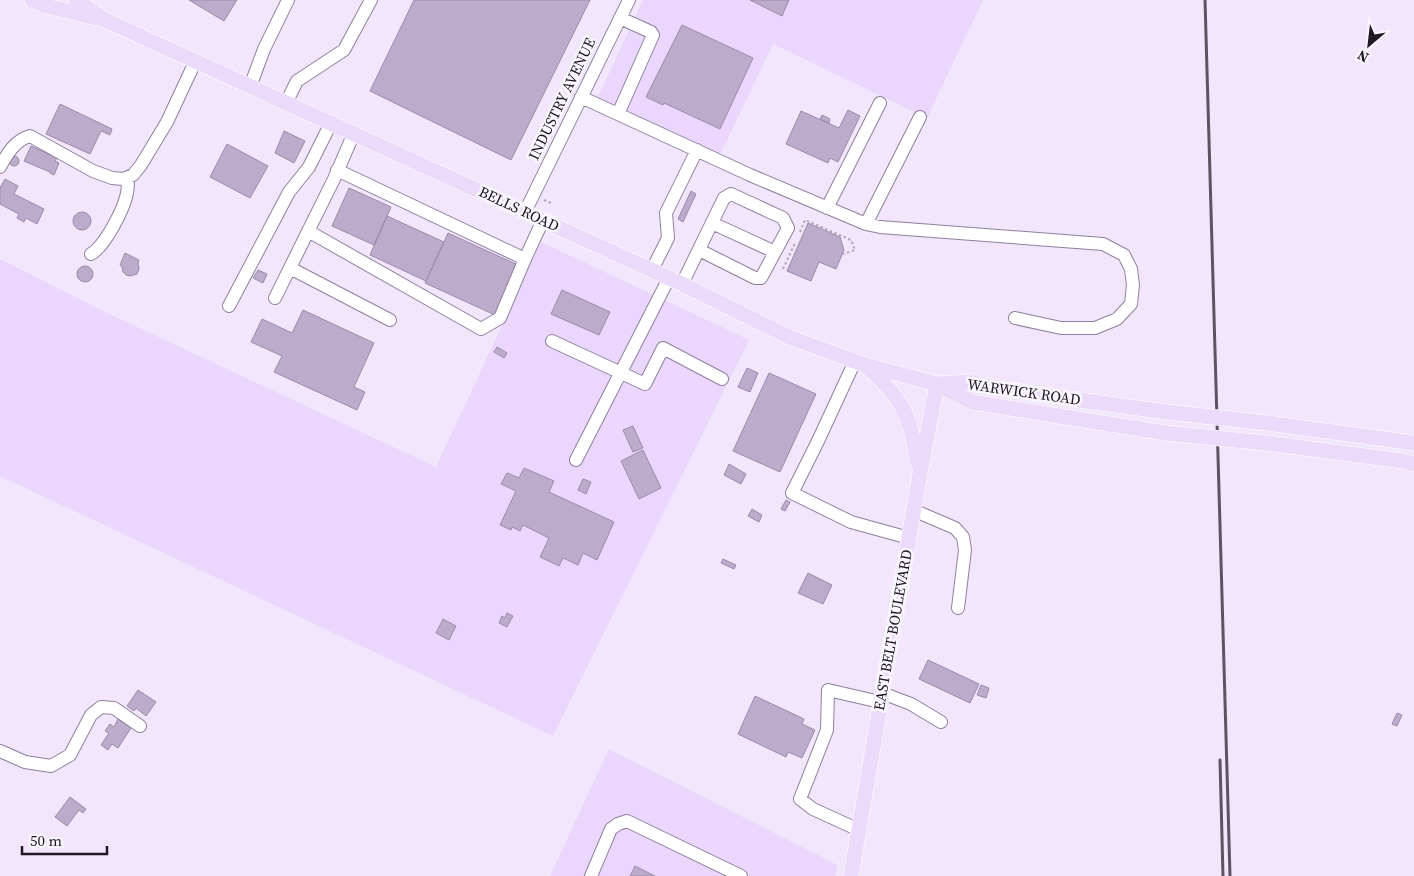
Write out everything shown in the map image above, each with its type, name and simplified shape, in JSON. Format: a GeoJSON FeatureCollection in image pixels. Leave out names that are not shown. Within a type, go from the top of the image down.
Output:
{"type":"FeatureCollection","features":[{"type":"Feature","properties":{"kind":"main road","name":"BELLS ROAD"},"geometry":{"type":"LineString","coordinates":[[32,0],[46,6],[105,20]]}},
{"type":"Feature","properties":{"kind":"main road","name":"BELLS ROAD"},"geometry":{"type":"LineString","coordinates":[[76,0],[105,20],[676,281],[789,337],[860,363],[937,384]]}},
{"type":"Feature","properties":{"kind":"main road"},"geometry":{"type":"LineString","coordinates":[[860,363],[889,387],[907,414],[912,428],[920,473]]}},
{"type":"Feature","properties":{"kind":"main road","name":"WARWICK ROAD"},"geometry":{"type":"LineString","coordinates":[[937,384],[968,382],[1028,393],[1414,443]]}},
{"type":"Feature","properties":{"kind":"main road","name":"WARWICK ROAD"},"geometry":{"type":"LineString","coordinates":[[937,384],[972,402],[1165,433],[1266,443],[1414,464]]}},
{"type":"Feature","properties":{"kind":"main road","name":"EAST BELT BOULEVARD"},"geometry":{"type":"LineString","coordinates":[[851,876],[913,510],[937,384]]}},
{"type":"Feature","properties":{"kind":"street"},"geometry":{"type":"LineString","coordinates":[[250,87],[264,49],[288,0]]}},
{"type":"Feature","properties":{"kind":"street"},"geometry":{"type":"LineString","coordinates":[[286,103],[297,81],[344,50],[371,0]]}},
{"type":"Feature","properties":{"kind":"street","name":"INDUSTRY AVENUE"},"geometry":{"type":"LineString","coordinates":[[525,212],[629,0]]}},
{"type":"Feature","properties":{"kind":"street"},"geometry":{"type":"LineString","coordinates":[[618,114],[653,35],[651,32],[620,18]]}},
{"type":"Feature","properties":{"kind":"street"},"geometry":{"type":"LineString","coordinates":[[0,167],[13,146],[23,138],[30,136],[93,171],[112,178],[123,179],[134,175],[166,122],[195,62]]}},
{"type":"Feature","properties":{"kind":"street"},"geometry":{"type":"LineString","coordinates":[[581,97],[866,224],[880,227],[1103,244],[1124,255],[1132,269],[1133,285],[1130,304],[1117,319],[1095,328],[1062,328],[1015,318]]}},
{"type":"Feature","properties":{"kind":"street"},"geometry":{"type":"LineString","coordinates":[[827,208],[880,103]]}},
{"type":"Feature","properties":{"kind":"street"},"geometry":{"type":"LineString","coordinates":[[866,224],[920,118]]}},
{"type":"Feature","properties":{"kind":"street"},"geometry":{"type":"LineString","coordinates":[[229,306],[289,192],[309,168],[330,123]]}},
{"type":"Feature","properties":{"kind":"street"},"geometry":{"type":"LineString","coordinates":[[275,298],[354,134]]}},
{"type":"Feature","properties":{"kind":"street"},"geometry":{"type":"LineString","coordinates":[[652,270],[668,238],[666,212],[697,150]]}},
{"type":"Feature","properties":{"kind":"street"},"geometry":{"type":"LineString","coordinates":[[337,170],[525,259]]}},
{"type":"Feature","properties":{"kind":"street"},"geometry":{"type":"LineString","coordinates":[[91,254],[97,251],[104,242],[120,212],[127,194],[128,177]]}},
{"type":"Feature","properties":{"kind":"street"},"geometry":{"type":"LineString","coordinates":[[576,460],[619,373],[676,281],[698,250],[724,198],[731,194],[783,218],[788,228],[761,278],[756,278],[698,250]]}},
{"type":"Feature","properties":{"kind":"street"},"geometry":{"type":"LineString","coordinates":[[308,231],[481,329],[500,318],[543,220]]}},
{"type":"Feature","properties":{"kind":"street"},"geometry":{"type":"LineString","coordinates":[[712,223],[775,252]]}},
{"type":"Feature","properties":{"kind":"street"},"geometry":{"type":"LineString","coordinates":[[290,268],[390,320]]}},
{"type":"Feature","properties":{"kind":"street"},"geometry":{"type":"LineString","coordinates":[[552,341],[645,384],[663,348],[722,379]]}},
{"type":"Feature","properties":{"kind":"street"},"geometry":{"type":"LineString","coordinates":[[860,363],[792,493],[852,522],[909,538]]}},
{"type":"Feature","properties":{"kind":"street"},"geometry":{"type":"LineString","coordinates":[[913,510],[955,528],[963,537],[965,550],[958,608]]}},
{"type":"Feature","properties":{"kind":"street"},"geometry":{"type":"LineString","coordinates":[[859,830],[813,809],[800,799],[827,730],[828,690],[881,697],[911,704],[941,722]]}},
{"type":"Feature","properties":{"kind":"street"},"geometry":{"type":"LineString","coordinates":[[0,751],[25,762],[51,766],[70,755],[90,715],[101,707],[114,708],[140,726]]}},
{"type":"Feature","properties":{"kind":"street"},"geometry":{"type":"LineString","coordinates":[[591,876],[611,829],[618,824],[628,821],[742,876]]}},
{"type":"Feature","properties":{"kind":"path"},"geometry":{"type":"LineString","coordinates":[[798,235],[806,220],[851,240],[855,250],[843,254]]}},
{"type":"Feature","properties":{"kind":"path"},"geometry":{"type":"LineString","coordinates":[[783,269],[795,242]]}},
{"type":"Feature","properties":{"kind":"shaded area"},"geometry":{"type":"Polygon","coordinates":[[[643,0],[983,0],[927,118],[773,44],[720,155],[598,97],[643,0]]]}},
{"type":"Feature","properties":{"kind":"shaded area"},"geometry":{"type":"Polygon","coordinates":[[[541,242],[749,340],[553,736],[0,476],[0,259],[103,311],[436,467],[541,242]]]}},
{"type":"Feature","properties":{"kind":"shaded area"},"geometry":{"type":"Polygon","coordinates":[[[609,749],[837,865],[835,876],[550,876],[609,749]]]}},
{"type":"Feature","properties":{"kind":"building"},"geometry":{"type":"Polygon","coordinates":[[[189,0],[237,0],[224,21],[189,0]]]}},
{"type":"Feature","properties":{"kind":"building"},"geometry":{"type":"Polygon","coordinates":[[[414,0],[590,0],[511,160],[370,91],[414,0]]]}},
{"type":"Feature","properties":{"kind":"building"},"geometry":{"type":"Polygon","coordinates":[[[750,0],[789,0],[782,16],[750,0]]]}},
{"type":"Feature","properties":{"kind":"building"},"geometry":{"type":"Polygon","coordinates":[[[682,25],[753,58],[720,129],[664,103],[663,105],[646,97],[682,25]]]}},
{"type":"Feature","properties":{"kind":"building"},"geometry":{"type":"Polygon","coordinates":[[[60,104],[112,129],[110,135],[101,131],[90,154],[46,134],[60,104]]]}},
{"type":"Feature","properties":{"kind":"building"},"geometry":{"type":"Polygon","coordinates":[[[848,110],[860,116],[838,162],[830,158],[828,163],[786,144],[801,111],[839,128],[848,110]]]}},
{"type":"Feature","properties":{"kind":"building"},"geometry":{"type":"Polygon","coordinates":[[[822,115],[830,119],[829,123],[820,119],[822,115]]]}},
{"type":"Feature","properties":{"kind":"building"},"geometry":{"type":"Polygon","coordinates":[[[284,131],[305,141],[294,163],[275,153],[284,131]]]}},
{"type":"Feature","properties":{"kind":"building"},"geometry":{"type":"Polygon","coordinates":[[[227,144],[268,166],[250,198],[210,177],[227,144]]]}},
{"type":"Feature","properties":{"kind":"building"},"geometry":{"type":"Polygon","coordinates":[[[31,146],[57,158],[55,161],[59,163],[54,175],[24,161],[31,146]]]}},
{"type":"Feature","properties":{"kind":"building"},"geometry":{"type":"Polygon","coordinates":[[[12,156],[16,156],[19,161],[18,165],[12,166],[9,163],[9,159],[12,156]]]}},
{"type":"Feature","properties":{"kind":"building"},"geometry":{"type":"Polygon","coordinates":[[[5,179],[18,186],[14,194],[44,209],[37,224],[26,218],[24,222],[17,218],[19,214],[0,204],[0,188],[5,179]]]}},
{"type":"Feature","properties":{"kind":"building"},"geometry":{"type":"Polygon","coordinates":[[[349,188],[391,207],[374,245],[332,226],[349,188]]]}},
{"type":"Feature","properties":{"kind":"building"},"geometry":{"type":"Polygon","coordinates":[[[691,191],[696,194],[683,222],[678,219],[691,191]]]}},
{"type":"Feature","properties":{"kind":"building"},"geometry":{"type":"Polygon","coordinates":[[[82,212],[88,215],[91,221],[88,227],[82,230],[76,227],[73,221],[76,215],[82,212]]]}},
{"type":"Feature","properties":{"kind":"building"},"geometry":{"type":"Polygon","coordinates":[[[387,216],[444,242],[426,281],[370,255],[387,216]]]}},
{"type":"Feature","properties":{"kind":"building"},"geometry":{"type":"Polygon","coordinates":[[[808,223],[840,237],[844,250],[836,269],[819,262],[811,281],[787,271],[808,223]]]}},
{"type":"Feature","properties":{"kind":"building"},"geometry":{"type":"Polygon","coordinates":[[[448,233],[518,265],[495,315],[425,283],[448,233]]]}},
{"type":"Feature","properties":{"kind":"building"},"geometry":{"type":"Polygon","coordinates":[[[125,253],[139,260],[137,274],[130,276],[123,272],[120,265],[125,253]]]}},
{"type":"Feature","properties":{"kind":"building"},"geometry":{"type":"Polygon","coordinates":[[[82,266],[88,266],[93,271],[91,280],[82,282],[77,277],[77,271],[82,266]]]}},
{"type":"Feature","properties":{"kind":"building"},"geometry":{"type":"Polygon","coordinates":[[[258,270],[267,274],[263,283],[253,278],[258,270]]]}},
{"type":"Feature","properties":{"kind":"building"},"geometry":{"type":"Polygon","coordinates":[[[562,290],[610,312],[599,335],[551,314],[562,290]]]}},
{"type":"Feature","properties":{"kind":"building"},"geometry":{"type":"Polygon","coordinates":[[[303,310],[374,343],[354,387],[365,392],[357,410],[274,372],[282,356],[251,342],[262,319],[292,333],[303,310]]]}},
{"type":"Feature","properties":{"kind":"building"},"geometry":{"type":"Polygon","coordinates":[[[497,347],[507,353],[504,358],[494,352],[497,347]]]}},
{"type":"Feature","properties":{"kind":"building"},"geometry":{"type":"Polygon","coordinates":[[[747,368],[758,373],[750,392],[738,387],[747,368]]]}},
{"type":"Feature","properties":{"kind":"building"},"geometry":{"type":"Polygon","coordinates":[[[769,373],[816,394],[780,472],[733,451],[769,373]]]}},
{"type":"Feature","properties":{"kind":"building"},"geometry":{"type":"Polygon","coordinates":[[[633,426],[643,448],[633,452],[623,430],[633,426]]]}},
{"type":"Feature","properties":{"kind":"building"},"geometry":{"type":"Polygon","coordinates":[[[643,450],[661,488],[639,499],[621,461],[643,450]]]}},
{"type":"Feature","properties":{"kind":"building"},"geometry":{"type":"Polygon","coordinates":[[[729,464],[746,474],[741,484],[724,475],[729,464]]]}},
{"type":"Feature","properties":{"kind":"building"},"geometry":{"type":"Polygon","coordinates":[[[524,468],[554,481],[549,492],[614,522],[597,560],[583,553],[578,565],[563,558],[559,566],[540,557],[549,538],[523,525],[520,531],[512,527],[511,530],[500,525],[516,491],[501,484],[507,473],[519,478],[524,468]]]}},
{"type":"Feature","properties":{"kind":"building"},"geometry":{"type":"Polygon","coordinates":[[[583,479],[591,482],[586,494],[578,490],[583,479]]]}},
{"type":"Feature","properties":{"kind":"building"},"geometry":{"type":"Polygon","coordinates":[[[786,500],[790,502],[785,511],[781,509],[786,500]]]}},
{"type":"Feature","properties":{"kind":"building"},"geometry":{"type":"Polygon","coordinates":[[[752,509],[762,515],[759,522],[748,516],[752,509]]]}},
{"type":"Feature","properties":{"kind":"building"},"geometry":{"type":"Polygon","coordinates":[[[723,559],[736,565],[734,569],[721,563],[723,559]]]}},
{"type":"Feature","properties":{"kind":"building"},"geometry":{"type":"Polygon","coordinates":[[[808,573],[832,585],[823,604],[798,593],[808,573]]]}},
{"type":"Feature","properties":{"kind":"building"},"geometry":{"type":"Polygon","coordinates":[[[507,613],[513,616],[507,627],[499,623],[502,616],[505,618],[507,613]]]}},
{"type":"Feature","properties":{"kind":"building"},"geometry":{"type":"Polygon","coordinates":[[[443,619],[456,626],[449,640],[436,633],[443,619]]]}},
{"type":"Feature","properties":{"kind":"building"},"geometry":{"type":"Polygon","coordinates":[[[928,660],[979,684],[970,703],[919,679],[928,660]]]}},
{"type":"Feature","properties":{"kind":"building"},"geometry":{"type":"Polygon","coordinates":[[[981,685],[989,688],[986,698],[977,695],[981,685]]]}},
{"type":"Feature","properties":{"kind":"building"},"geometry":{"type":"Polygon","coordinates":[[[138,690],[156,702],[146,716],[136,708],[134,711],[127,706],[138,690]]]}},
{"type":"Feature","properties":{"kind":"building"},"geometry":{"type":"Polygon","coordinates":[[[755,696],[804,719],[802,724],[815,730],[802,758],[788,752],[786,757],[738,734],[755,696]]]}},
{"type":"Feature","properties":{"kind":"building"},"geometry":{"type":"Polygon","coordinates":[[[1397,713],[1402,715],[1397,726],[1392,724],[1397,713]]]}},
{"type":"Feature","properties":{"kind":"building"},"geometry":{"type":"Polygon","coordinates":[[[118,719],[131,728],[118,748],[112,744],[108,750],[101,745],[109,733],[105,731],[110,724],[114,727],[118,719]]]}},
{"type":"Feature","properties":{"kind":"building"},"geometry":{"type":"Polygon","coordinates":[[[70,797],[86,809],[83,813],[79,810],[67,826],[55,817],[70,797]]]}},
{"type":"Feature","properties":{"kind":"building"},"geometry":{"type":"Polygon","coordinates":[[[635,866],[655,876],[630,876],[635,866]]]}},
{"type":"Feature","properties":{"kind":"railway"},"geometry":{"type":"LineString","coordinates":[[1205,0],[1230,876]]}},
{"type":"Feature","properties":{"kind":"railway"},"geometry":{"type":"LineString","coordinates":[[1220,760],[1223,876]]}}]}
